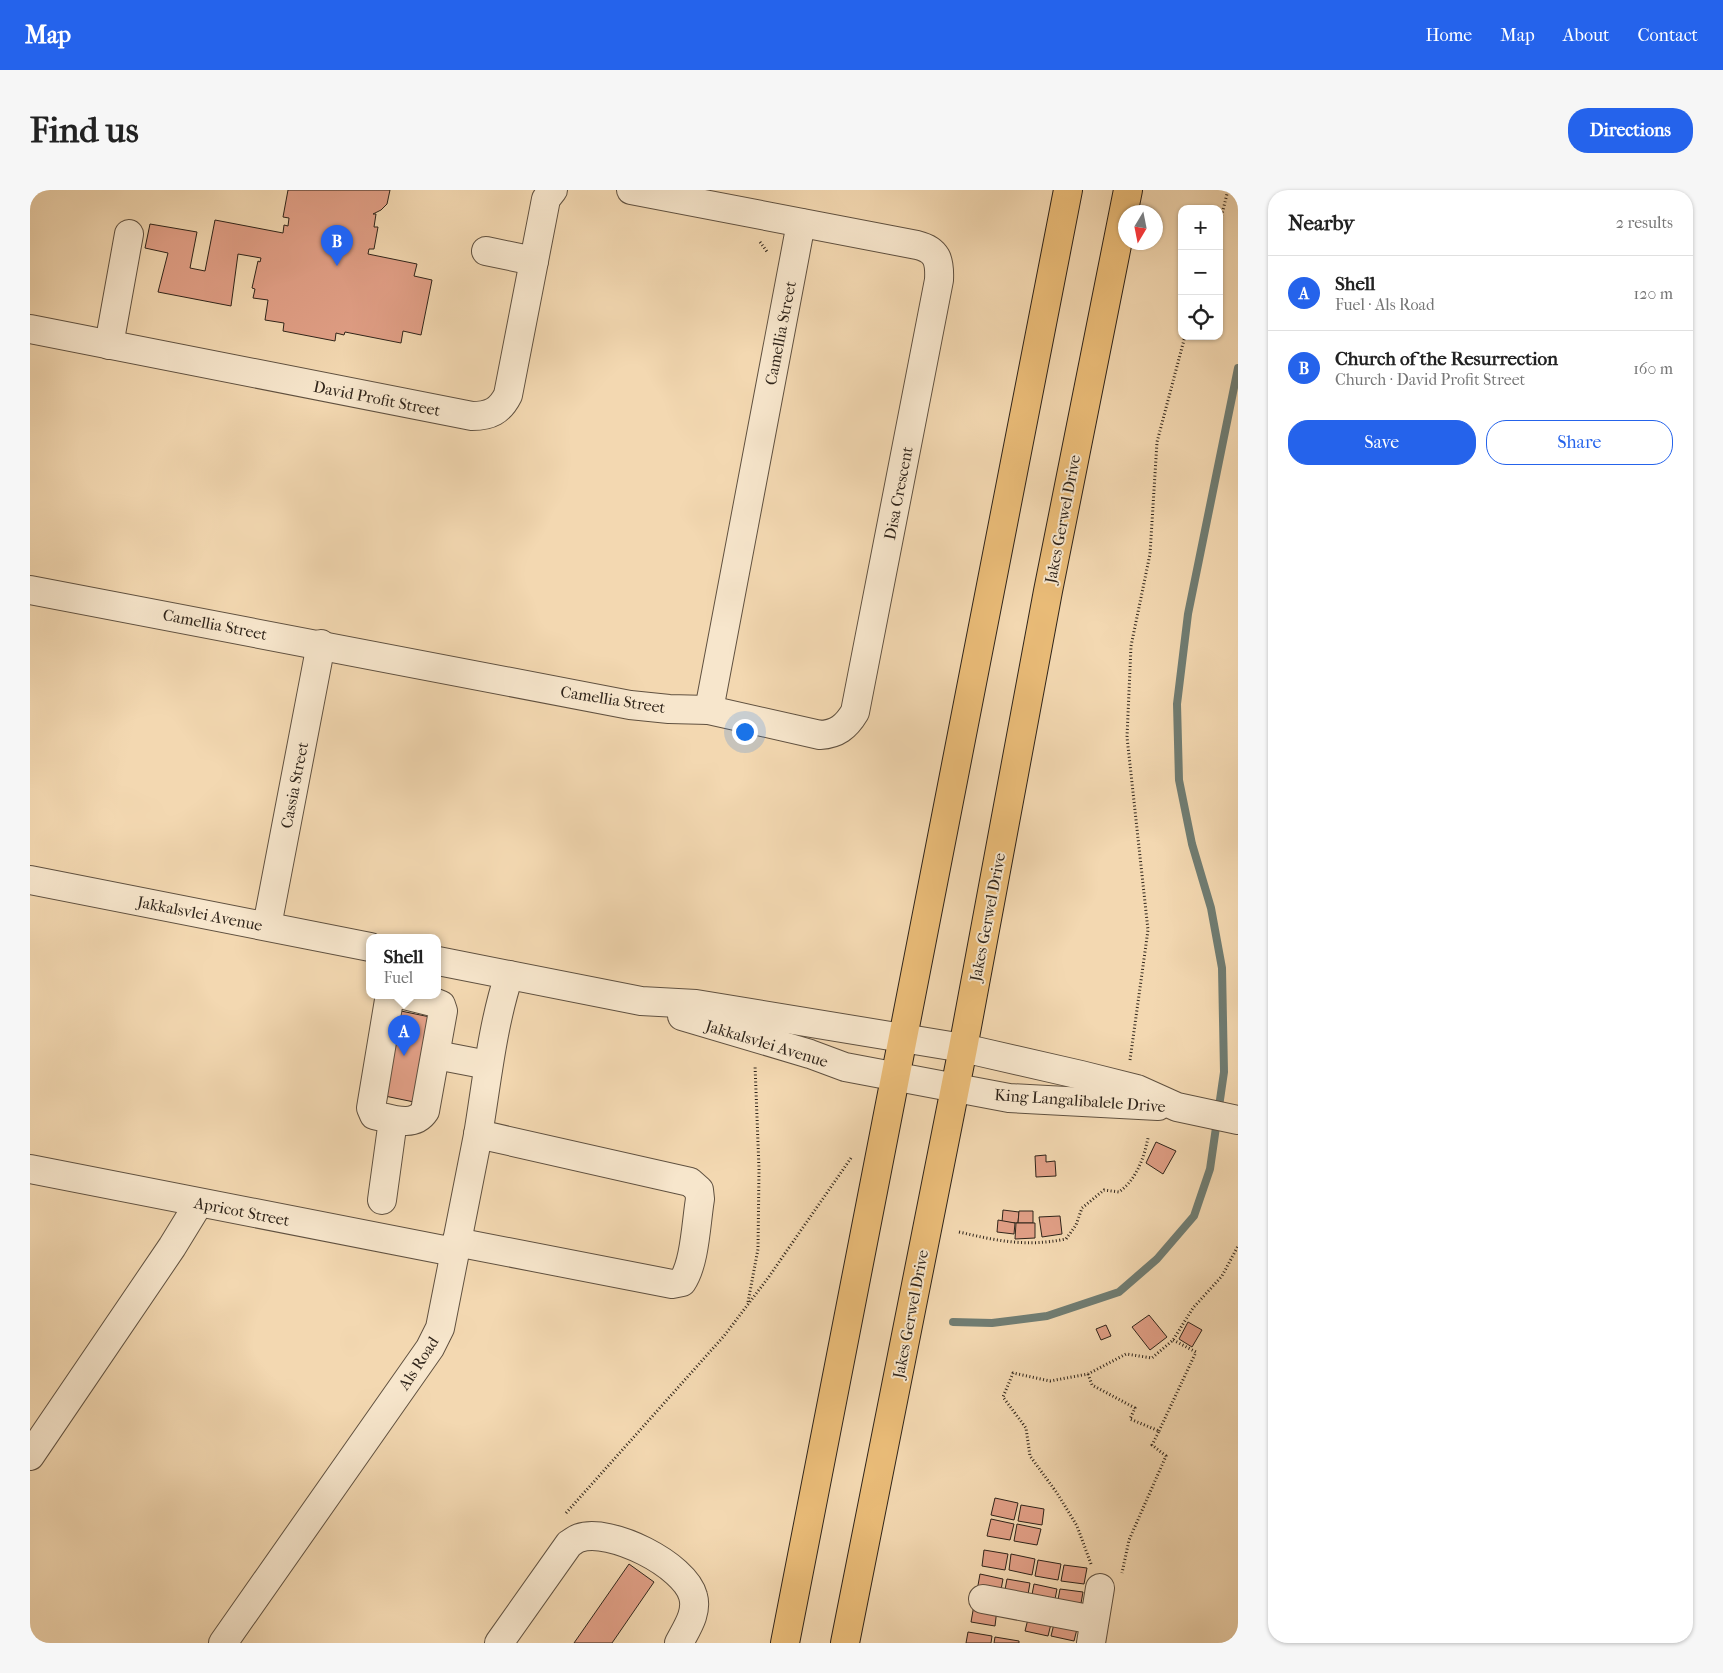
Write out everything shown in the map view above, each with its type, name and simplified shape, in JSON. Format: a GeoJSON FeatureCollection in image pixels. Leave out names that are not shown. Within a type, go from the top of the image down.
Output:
{"type":"FeatureCollection","features":[{"type":"Feature","properties":{"kind":"highway"},"geometry":{"type":"LineString","coordinates":[[785,1643],[1068,190]]}},
{"type":"Feature","properties":{"kind":"highway","name":"Jakes Gerwel Drive"},"geometry":{"type":"LineString","coordinates":[[845,1643],[963,1048],[1052,572],[1128,190]]}},
{"type":"Feature","properties":{"kind":"street","name":"David Profit Street"},"geometry":{"type":"LineString","coordinates":[[30,329],[472,416],[492,414],[503,406],[508,395],[546,199],[553,190]]}},
{"type":"Feature","properties":{"kind":"street"},"geometry":{"type":"LineString","coordinates":[[631,190],[802,223]]}},
{"type":"Feature","properties":{"kind":"street","name":"Camellia Street"},"geometry":{"type":"LineString","coordinates":[[30,590],[630,704],[669,709],[709,710],[802,223]]}},
{"type":"Feature","properties":{"kind":"street","name":"Disa Crescent"},"geometry":{"type":"LineString","coordinates":[[709,710],[820,735],[838,731],[848,724],[855,712],[939,280],[940,265],[936,255],[928,248],[802,223]]}},
{"type":"Feature","properties":{"kind":"street"},"geometry":{"type":"LineString","coordinates":[[109,345],[129,234]]}},
{"type":"Feature","properties":{"kind":"street"},"geometry":{"type":"LineString","coordinates":[[486,251],[534,261]]}},
{"type":"Feature","properties":{"kind":"street","name":"Cassia Street"},"geometry":{"type":"LineString","coordinates":[[267,926],[321,644]]}},
{"type":"Feature","properties":{"kind":"street","name":"Jakkalsvlei Avenue"},"geometry":{"type":"LineString","coordinates":[[30,880],[366,946]]}},
{"type":"Feature","properties":{"kind":"street","name":"Jakkalsvlei Avenue"},"geometry":{"type":"LineString","coordinates":[[441,962],[641,1001],[696,1004],[963,1048]]}},
{"type":"Feature","properties":{"kind":"street","name":"Als Road"},"geometry":{"type":"LineString","coordinates":[[223,1643],[430,1348],[440,1328],[478,1134],[488,1065],[503,995],[510,975]]}},
{"type":"Feature","properties":{"kind":"street"},"geometry":{"type":"LineString","coordinates":[[390,999],[371,1108],[374,1115],[408,1122],[421,1117],[425,1110],[443,1017],[441,1005],[419,999]]}},
{"type":"Feature","properties":{"kind":"street","name":"Jakkalsvlei Avenue"},"geometry":{"type":"LineString","coordinates":[[641,1001],[693,1020],[794,1049],[845,1067],[955,1088]]}},
{"type":"Feature","properties":{"kind":"street","name":"King Langalibalele Drive"},"geometry":{"type":"LineString","coordinates":[[963,1048],[1016,1058],[1137,1089],[1186,1109]]}},
{"type":"Feature","properties":{"kind":"street"},"geometry":{"type":"LineString","coordinates":[[436,1055],[488,1065]]}},
{"type":"Feature","properties":{"kind":"street","name":"King Langalibalele Drive"},"geometry":{"type":"LineString","coordinates":[[955,1088],[1009,1098],[1186,1109],[1238,1120]]}},
{"type":"Feature","properties":{"kind":"street"},"geometry":{"type":"LineString","coordinates":[[382,1200],[393,1120]]}},
{"type":"Feature","properties":{"kind":"street","name":"Apricot Street"},"geometry":{"type":"LineString","coordinates":[[30,1169],[199,1203],[672,1284],[682,1282],[690,1263],[700,1199],[699,1190],[690,1182],[478,1134]]}},
{"type":"Feature","properties":{"kind":"street"},"geometry":{"type":"LineString","coordinates":[[30,1456],[172,1247],[199,1203]]}},
{"type":"Feature","properties":{"kind":"street"},"geometry":{"type":"LineString","coordinates":[[499,1643],[569,1544],[579,1538],[618,1540],[639,1548],[685,1580],[693,1596],[694,1605],[692,1619],[679,1643]]}},
{"type":"Feature","properties":{"kind":"street"},"geometry":{"type":"LineString","coordinates":[[984,1599],[1093,1632],[1111,1581]]}},
{"type":"Feature","properties":{"kind":"path"},"geometry":{"type":"LineString","coordinates":[[1223,210],[1228,190]]}},
{"type":"Feature","properties":{"kind":"path"},"geometry":{"type":"LineString","coordinates":[[1130,1062],[1148,930],[1127,738],[1132,646],[1150,554],[1157,442],[1184,340]]}},
{"type":"Feature","properties":{"kind":"path"},"geometry":{"type":"LineString","coordinates":[[747,1306],[758,1249],[759,1168],[755,1058]]}},
{"type":"Feature","properties":{"kind":"path"},"geometry":{"type":"LineString","coordinates":[[959,1232],[1009,1243],[1040,1244],[1066,1239],[1076,1225],[1082,1208],[1104,1190],[1119,1192],[1126,1188],[1143,1160],[1148,1138]]}},
{"type":"Feature","properties":{"kind":"path"},"geometry":{"type":"LineString","coordinates":[[560,1520],[595,1478],[724,1336],[839,1178],[854,1152]]}},
{"type":"Feature","properties":{"kind":"path"},"geometry":{"type":"LineString","coordinates":[[1111,1581],[1057,1494],[1030,1456],[1026,1428],[1004,1397],[1013,1373],[1050,1381],[1088,1374],[1126,1354],[1152,1358],[1173,1340],[1193,1308],[1222,1276],[1238,1246]]}},
{"type":"Feature","properties":{"kind":"path"},"geometry":{"type":"LineString","coordinates":[[1111,1581],[1166,1456],[1152,1445],[1196,1352],[1173,1340]]}},
{"type":"Feature","properties":{"kind":"path"},"geometry":{"type":"LineString","coordinates":[[1088,1374],[1092,1385],[1135,1408],[1130,1419],[1158,1431]]}},
{"type":"Feature","properties":{"kind":"building"},"geometry":{"type":"Polygon","coordinates":[[[288,190],[390,190],[387,204],[373,214],[376,214],[374,227],[378,227],[374,249],[369,249],[368,254],[417,264],[414,276],[432,280],[421,335],[403,331],[401,343],[345,332],[344,335],[336,333],[335,341],[283,331],[284,323],[265,320],[268,300],[253,298],[255,289],[252,288],[258,261],[260,262],[261,258],[238,254],[231,306],[158,292],[168,253],[145,248],[150,224],[197,232],[190,268],[205,271],[215,220],[283,233],[284,225],[288,226],[289,218],[283,217],[288,190]]]}},
{"type":"Feature","properties":{"kind":"building"},"geometry":{"type":"Polygon","coordinates":[[[396,1010],[430,1017],[414,1102],[380,1095],[396,1010]]]}},
{"type":"Feature","properties":{"kind":"building"},"geometry":{"type":"Polygon","coordinates":[[[1156,1142],[1176,1151],[1163,1174],[1146,1163],[1156,1142]]]}},
{"type":"Feature","properties":{"kind":"building"},"geometry":{"type":"Polygon","coordinates":[[[1046,1155],[1046,1162],[1055,1161],[1056,1176],[1036,1177],[1035,1156],[1046,1155]]]}},
{"type":"Feature","properties":{"kind":"building"},"geometry":{"type":"Polygon","coordinates":[[[1003,1210],[1019,1212],[1018,1223],[1002,1222],[1003,1210]]]}},
{"type":"Feature","properties":{"kind":"building"},"geometry":{"type":"Polygon","coordinates":[[[1019,1211],[1033,1211],[1033,1223],[1018,1223],[1019,1211]]]}},
{"type":"Feature","properties":{"kind":"building"},"geometry":{"type":"Polygon","coordinates":[[[1060,1216],[1062,1234],[1042,1237],[1039,1217],[1060,1216]]]}},
{"type":"Feature","properties":{"kind":"building"},"geometry":{"type":"Polygon","coordinates":[[[998,1220],[1015,1223],[1014,1234],[997,1232],[998,1220]]]}},
{"type":"Feature","properties":{"kind":"building"},"geometry":{"type":"Polygon","coordinates":[[[1016,1223],[1035,1223],[1035,1238],[1015,1239],[1016,1223]]]}},
{"type":"Feature","properties":{"kind":"building"},"geometry":{"type":"Polygon","coordinates":[[[1149,1315],[1167,1337],[1150,1350],[1132,1327],[1149,1315]]]}},
{"type":"Feature","properties":{"kind":"building"},"geometry":{"type":"Polygon","coordinates":[[[1188,1322],[1202,1330],[1192,1347],[1179,1339],[1188,1322]]]}},
{"type":"Feature","properties":{"kind":"building"},"geometry":{"type":"Polygon","coordinates":[[[1106,1325],[1111,1336],[1101,1340],[1096,1329],[1106,1325]]]}},
{"type":"Feature","properties":{"kind":"building"},"geometry":{"type":"Polygon","coordinates":[[[995,1498],[1018,1503],[1014,1520],[991,1515],[995,1498]]]}},
{"type":"Feature","properties":{"kind":"building"},"geometry":{"type":"Polygon","coordinates":[[[1021,1505],[1044,1509],[1042,1525],[1018,1521],[1021,1505]]]}},
{"type":"Feature","properties":{"kind":"building"},"geometry":{"type":"Polygon","coordinates":[[[991,1519],[1014,1524],[1010,1540],[987,1536],[991,1519]]]}},
{"type":"Feature","properties":{"kind":"building"},"geometry":{"type":"Polygon","coordinates":[[[1017,1524],[1041,1529],[1037,1545],[1014,1541],[1017,1524]]]}},
{"type":"Feature","properties":{"kind":"building"},"geometry":{"type":"Polygon","coordinates":[[[984,1550],[1008,1554],[1005,1570],[982,1566],[984,1550]]]}},
{"type":"Feature","properties":{"kind":"building"},"geometry":{"type":"Polygon","coordinates":[[[1011,1554],[1035,1559],[1032,1575],[1009,1570],[1011,1554]]]}},
{"type":"Feature","properties":{"kind":"building"},"geometry":{"type":"Polygon","coordinates":[[[1038,1560],[1061,1564],[1058,1580],[1035,1576],[1038,1560]]]}},
{"type":"Feature","properties":{"kind":"building"},"geometry":{"type":"Polygon","coordinates":[[[629,1564],[654,1582],[612,1643],[574,1643],[629,1564]]]}},
{"type":"Feature","properties":{"kind":"building"},"geometry":{"type":"Polygon","coordinates":[[[1064,1565],[1087,1568],[1084,1584],[1061,1581],[1064,1565]]]}},
{"type":"Feature","properties":{"kind":"building"},"geometry":{"type":"Polygon","coordinates":[[[980,1574],[1003,1579],[1000,1595],[977,1591],[980,1574]]]}},
{"type":"Feature","properties":{"kind":"building"},"geometry":{"type":"Polygon","coordinates":[[[1007,1579],[1030,1583],[1027,1600],[1004,1595],[1007,1579]]]}},
{"type":"Feature","properties":{"kind":"building"},"geometry":{"type":"Polygon","coordinates":[[[1034,1584],[1057,1589],[1054,1604],[1031,1600],[1034,1584]]]}},
{"type":"Feature","properties":{"kind":"building"},"geometry":{"type":"Polygon","coordinates":[[[1060,1589],[1083,1592],[1080,1609],[1057,1605],[1060,1589]]]}},
{"type":"Feature","properties":{"kind":"building"},"geometry":{"type":"Polygon","coordinates":[[[974,1605],[997,1609],[995,1626],[971,1622],[974,1605]]]}},
{"type":"Feature","properties":{"kind":"building"},"geometry":{"type":"Polygon","coordinates":[[[1029,1615],[1052,1620],[1048,1636],[1025,1631],[1029,1615]]]}},
{"type":"Feature","properties":{"kind":"building"},"geometry":{"type":"Polygon","coordinates":[[[1055,1620],[1078,1625],[1074,1641],[1051,1636],[1055,1620]]]}},
{"type":"Feature","properties":{"kind":"building"},"geometry":{"type":"Polygon","coordinates":[[[968,1632],[992,1636],[991,1643],[966,1643],[968,1632]]]}},
{"type":"Feature","properties":{"kind":"building"},"geometry":{"type":"Polygon","coordinates":[[[995,1637],[1019,1641],[1019,1643],[994,1643],[995,1637]]]}},
{"type":"Feature","properties":{"kind":"waterway"},"geometry":{"type":"LineString","coordinates":[[953,1322],[992,1323],[1047,1316],[1119,1292],[1157,1259],[1194,1216],[1210,1169],[1224,1072],[1222,968],[1211,908],[1192,844],[1179,780],[1177,704],[1188,614],[1238,368]]}},
{"type":"Feature","properties":{"kind":"place","name":"Church of the Resurrection"},"geometry":{"type":"Point","coordinates":[337,266]}},
{"type":"Feature","properties":{"kind":"place","name":"Shell"},"geometry":{"type":"Point","coordinates":[404,1056]}}]}
